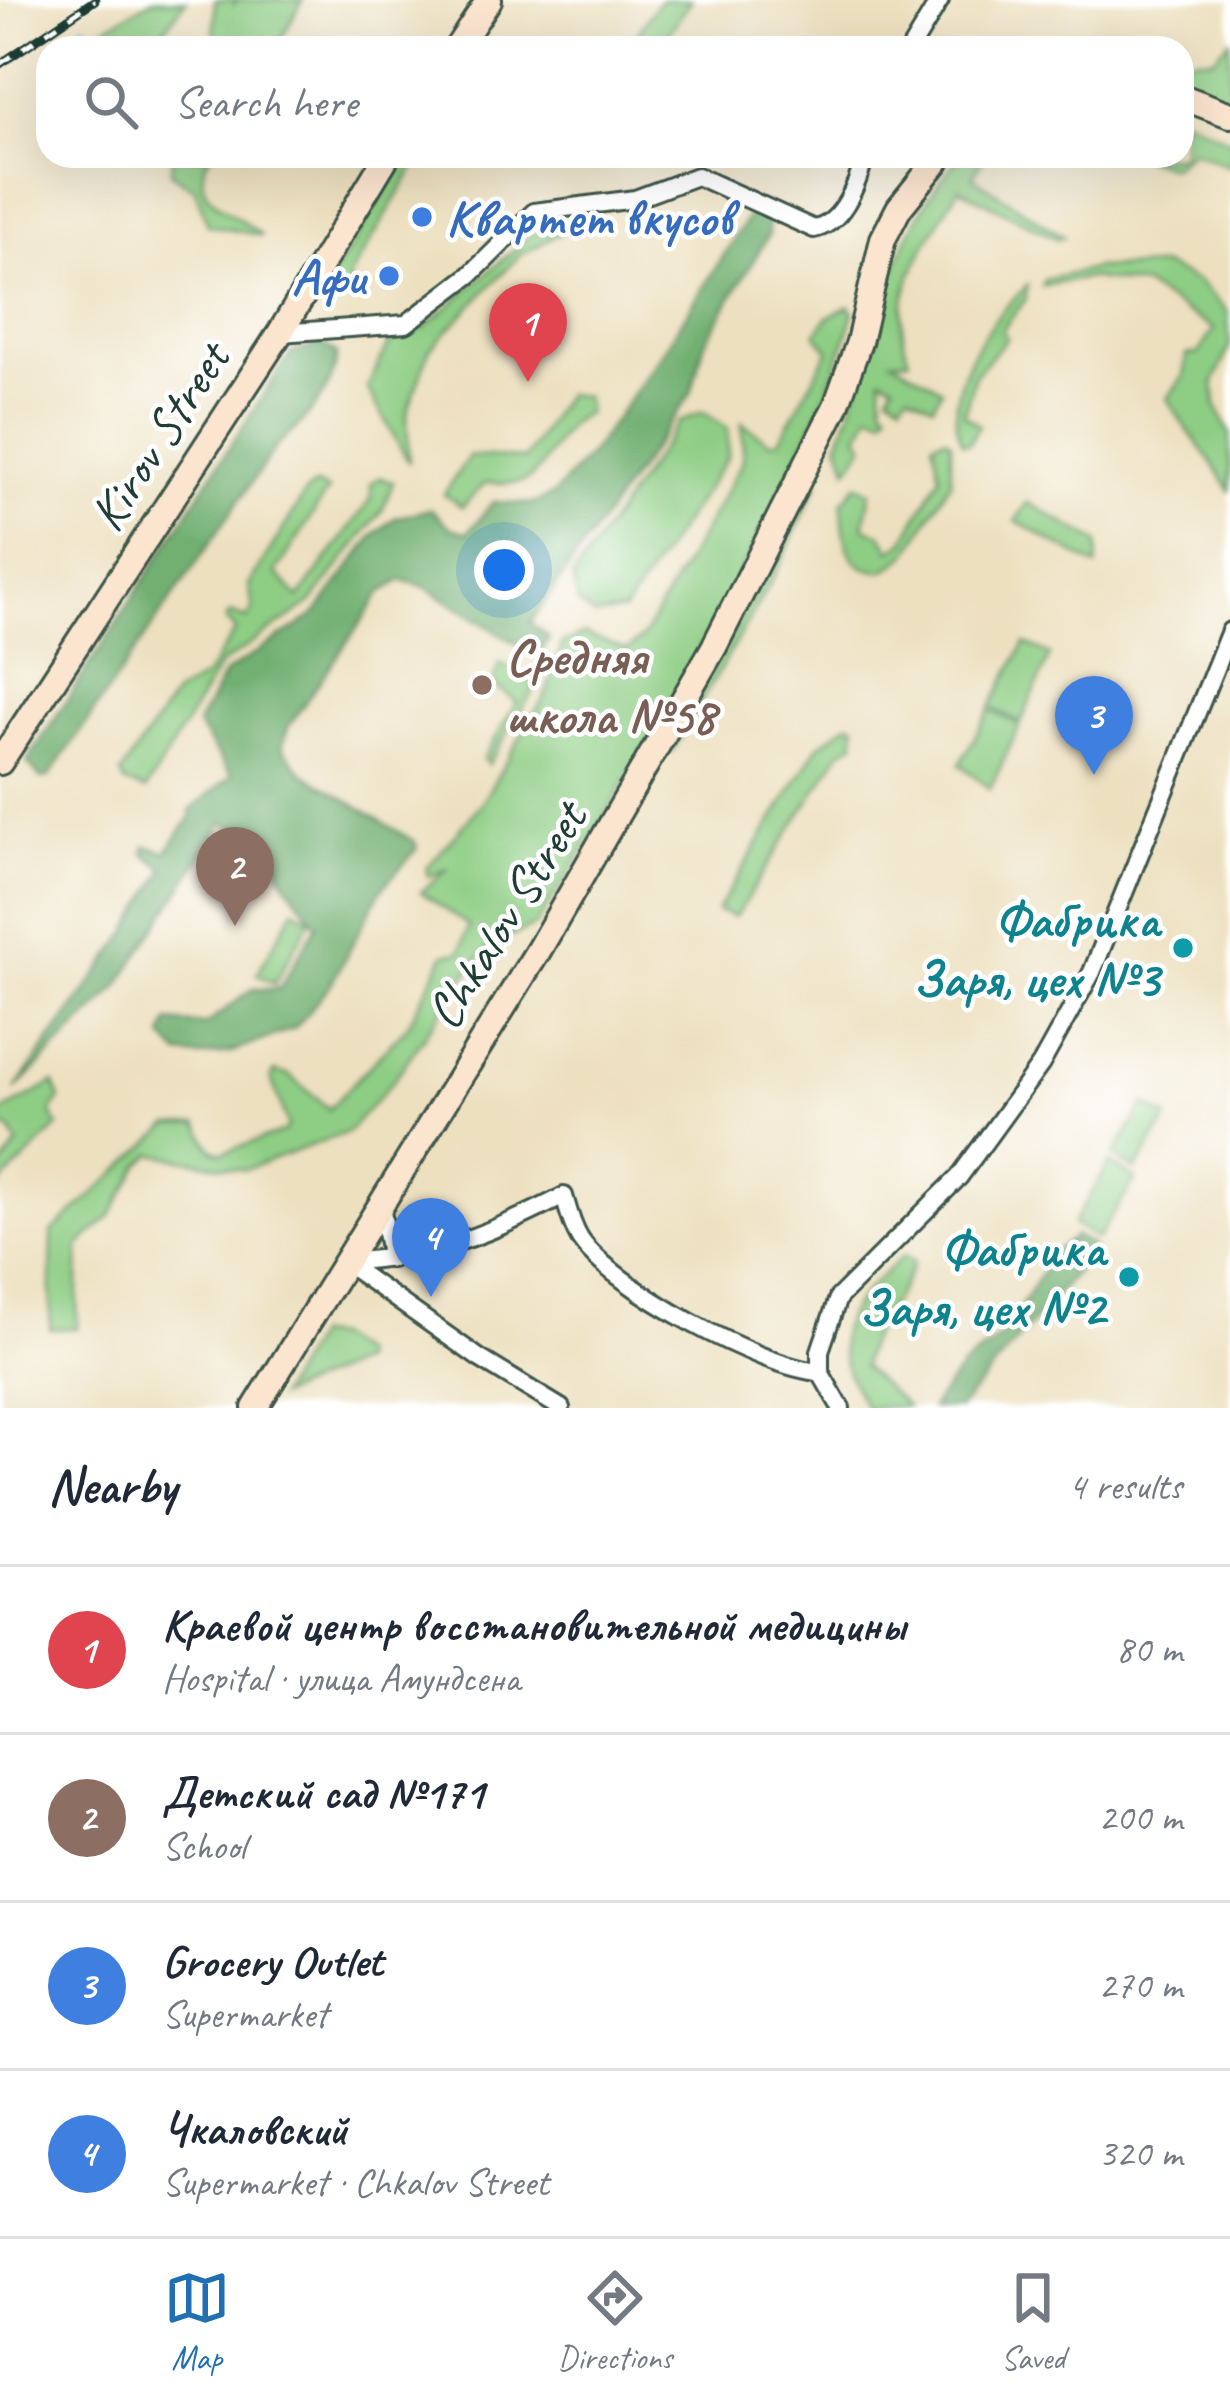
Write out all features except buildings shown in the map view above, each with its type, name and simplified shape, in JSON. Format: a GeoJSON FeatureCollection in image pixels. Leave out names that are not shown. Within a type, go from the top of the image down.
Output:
{"type":"FeatureCollection","features":[{"type":"Feature","properties":{"kind":"main road"},"geometry":{"type":"LineString","coordinates":[[465,36],[489,0]]}},
{"type":"Feature","properties":{"kind":"main road"},"geometry":{"type":"LineString","coordinates":[[1194,102],[1230,115]]}},
{"type":"Feature","properties":{"kind":"main road","name":"Kirov Street"},"geometry":{"type":"LineString","coordinates":[[0,762],[280,333],[380,168]]}},
{"type":"Feature","properties":{"kind":"main road","name":"Chkalov Street"},"geometry":{"type":"LineString","coordinates":[[255,1408],[616,820],[736,608],[836,406],[860,342],[883,239],[899,208],[931,168]]}},
{"type":"Feature","properties":{"kind":"street"},"geometry":{"type":"LineString","coordinates":[[918,36],[940,0]]}},
{"type":"Feature","properties":{"kind":"street"},"geometry":{"type":"LineString","coordinates":[[280,333],[406,324],[477,268],[534,212],[635,200],[697,176],[814,229],[830,226],[859,168]]}},
{"type":"Feature","properties":{"kind":"street"},"geometry":{"type":"LineString","coordinates":[[841,1408],[820,1372],[824,1328],[838,1298],[959,1177],[1041,1064],[1092,972],[1230,631]]}},
{"type":"Feature","properties":{"kind":"street"},"geometry":{"type":"LineString","coordinates":[[343,1262],[391,1259],[458,1245],[564,1196],[582,1242],[646,1294],[756,1357],[820,1372]]}},
{"type":"Feature","properties":{"kind":"street"},"geometry":{"type":"LineString","coordinates":[[380,1201],[391,1259]]}},
{"type":"Feature","properties":{"kind":"street"},"geometry":{"type":"LineString","coordinates":[[343,1262],[478,1358],[561,1408]]}},
{"type":"Feature","properties":{"kind":"green space"},"geometry":{"type":"Polygon","coordinates":[[[152,0],[186,0],[162,36],[90,36],[152,0]]]}},
{"type":"Feature","properties":{"kind":"green space"},"geometry":{"type":"Polygon","coordinates":[[[215,0],[234,0],[234,4],[237,0],[303,0],[283,36],[214,36],[215,0]]]}},
{"type":"Feature","properties":{"kind":"green space"},"geometry":{"type":"Polygon","coordinates":[[[660,0],[691,0],[667,36],[635,36],[660,0]]]}},
{"type":"Feature","properties":{"kind":"green space"},"geometry":{"type":"Polygon","coordinates":[[[1230,40],[1230,98],[1194,88],[1194,58],[1213,58],[1230,40]]]}},
{"type":"Feature","properties":{"kind":"green space"},"geometry":{"type":"Polygon","coordinates":[[[1194,123],[1230,140],[1230,167],[1194,151],[1194,123]]]}},
{"type":"Feature","properties":{"kind":"green space"},"geometry":{"type":"Polygon","coordinates":[[[171,168],[204,168],[208,194],[262,236],[208,225],[195,189],[171,173],[171,168]]]}},
{"type":"Feature","properties":{"kind":"green space"},"geometry":{"type":"Polygon","coordinates":[[[400,168],[415,168],[349,277],[357,301],[324,300],[322,292],[400,168]]]}},
{"type":"Feature","properties":{"kind":"green space"},"geometry":{"type":"Polygon","coordinates":[[[951,168],[978,168],[973,177],[1064,237],[1057,239],[959,188],[906,291],[902,313],[909,359],[892,360],[942,389],[933,405],[908,392],[902,401],[889,393],[894,383],[882,377],[883,404],[889,411],[884,417],[871,413],[859,435],[865,444],[848,469],[839,442],[900,255],[936,186],[951,168]]]}},
{"type":"Feature","properties":{"kind":"green space"},"geometry":{"type":"Polygon","coordinates":[[[752,211],[767,220],[769,234],[704,344],[691,393],[530,623],[549,638],[538,657],[423,586],[402,580],[382,592],[288,727],[282,747],[302,772],[415,842],[417,849],[382,888],[331,984],[295,1028],[229,1053],[199,1057],[180,1055],[163,1037],[169,1022],[205,1025],[253,989],[279,989],[317,925],[283,878],[272,851],[224,822],[117,988],[15,1090],[128,932],[165,869],[144,853],[146,846],[166,852],[192,816],[190,810],[232,776],[197,725],[225,673],[315,615],[375,534],[395,518],[431,509],[451,528],[468,533],[493,502],[533,504],[554,494],[593,450],[658,359],[752,211]]]}},
{"type":"Feature","properties":{"kind":"green space"},"geometry":{"type":"Polygon","coordinates":[[[571,227],[519,256],[429,350],[407,414],[409,463],[367,388],[390,342],[425,327],[532,234],[571,227]]]}},
{"type":"Feature","properties":{"kind":"green space"},"geometry":{"type":"Polygon","coordinates":[[[1164,266],[1198,282],[1228,312],[1230,346],[1214,383],[1216,405],[1230,434],[1230,492],[1168,398],[1184,376],[1187,355],[1198,354],[1214,329],[1144,286],[1088,278],[1042,286],[1044,280],[1096,268],[1164,266]]]}},
{"type":"Feature","properties":{"kind":"green space"},"geometry":{"type":"Polygon","coordinates":[[[1027,286],[1026,299],[1002,330],[1007,338],[975,374],[964,414],[979,425],[969,443],[962,443],[957,401],[971,357],[997,318],[1027,286]]]}},
{"type":"Feature","properties":{"kind":"green space"},"geometry":{"type":"Polygon","coordinates":[[[849,306],[854,312],[832,379],[774,507],[643,750],[536,925],[491,946],[393,1081],[348,1132],[245,1170],[152,1154],[140,1165],[110,1217],[79,1246],[77,1328],[50,1329],[52,1232],[169,1126],[198,1124],[212,1149],[222,1153],[284,1132],[288,1126],[271,1078],[274,1072],[289,1075],[329,1109],[408,1025],[445,954],[460,952],[469,926],[421,892],[448,869],[428,876],[426,869],[481,804],[546,694],[563,643],[584,634],[627,650],[643,637],[743,461],[742,423],[770,442],[780,440],[829,350],[816,334],[827,318],[849,306]]]}},
{"type":"Feature","properties":{"kind":"green space"},"geometry":{"type":"Polygon","coordinates":[[[323,344],[336,353],[335,365],[317,404],[278,444],[49,777],[41,779],[27,762],[280,369],[292,352],[323,344]]]}},
{"type":"Feature","properties":{"kind":"green space"},"geometry":{"type":"Polygon","coordinates":[[[565,394],[585,396],[587,413],[567,427],[533,476],[520,482],[485,483],[462,507],[444,494],[469,456],[525,459],[565,394]]]}},
{"type":"Feature","properties":{"kind":"green space"},"geometry":{"type":"Polygon","coordinates":[[[702,412],[728,428],[728,456],[624,611],[595,616],[578,604],[573,577],[679,422],[702,412]]]}},
{"type":"Feature","properties":{"kind":"green space"},"geometry":{"type":"Polygon","coordinates":[[[945,437],[951,441],[951,481],[907,555],[885,571],[862,566],[845,539],[842,503],[857,484],[871,492],[864,526],[882,535],[891,550],[903,543],[940,476],[933,442],[945,437]]]}},
{"type":"Feature","properties":{"kind":"green space"},"geometry":{"type":"Polygon","coordinates":[[[380,477],[393,482],[383,509],[311,603],[220,665],[146,790],[125,783],[121,774],[175,694],[205,677],[236,630],[226,620],[230,613],[247,619],[253,610],[249,585],[306,492],[316,485],[328,490],[276,573],[299,598],[371,499],[371,483],[380,477]]]}},
{"type":"Feature","properties":{"kind":"green space"},"geometry":{"type":"Polygon","coordinates":[[[819,481],[774,576],[672,752],[667,745],[819,481]]]}},
{"type":"Feature","properties":{"kind":"green space"},"geometry":{"type":"Polygon","coordinates":[[[1027,502],[1098,542],[1097,567],[1016,521],[1027,502]]]}},
{"type":"Feature","properties":{"kind":"green space"},"geometry":{"type":"Polygon","coordinates":[[[1025,643],[1050,655],[1021,723],[991,707],[1025,643]]]}},
{"type":"Feature","properties":{"kind":"green space"},"geometry":{"type":"Polygon","coordinates":[[[500,663],[532,680],[534,690],[488,764],[483,759],[517,702],[492,684],[500,663]]]}},
{"type":"Feature","properties":{"kind":"green space"},"geometry":{"type":"Polygon","coordinates":[[[990,710],[1020,725],[990,789],[960,764],[990,710]]]}},
{"type":"Feature","properties":{"kind":"green space"},"geometry":{"type":"Polygon","coordinates":[[[849,723],[855,725],[855,743],[841,751],[735,917],[717,911],[819,745],[849,723]]]}},
{"type":"Feature","properties":{"kind":"green space"},"geometry":{"type":"Polygon","coordinates":[[[294,909],[311,919],[274,984],[257,974],[294,909]]]}},
{"type":"Feature","properties":{"kind":"green space"},"geometry":{"type":"Polygon","coordinates":[[[54,1083],[60,1099],[51,1112],[58,1126],[0,1185],[0,1170],[18,1145],[10,1129],[0,1128],[0,1113],[54,1083]]]}},
{"type":"Feature","properties":{"kind":"green space"},"geometry":{"type":"Polygon","coordinates":[[[1145,1104],[1168,1118],[1136,1170],[1114,1156],[1145,1104]]]}},
{"type":"Feature","properties":{"kind":"green space"},"geometry":{"type":"Polygon","coordinates":[[[1110,1163],[1136,1179],[1097,1239],[1073,1224],[1110,1163]]]}},
{"type":"Feature","properties":{"kind":"green space"},"geometry":{"type":"Polygon","coordinates":[[[1075,1236],[1092,1246],[1090,1256],[959,1408],[931,1408],[961,1368],[1003,1335],[1056,1250],[1075,1236]]]}},
{"type":"Feature","properties":{"kind":"green space"},"geometry":{"type":"Polygon","coordinates":[[[903,1256],[913,1262],[870,1340],[863,1367],[906,1406],[866,1408],[844,1360],[844,1324],[864,1293],[903,1256]]]}},
{"type":"Feature","properties":{"kind":"green space"},"geometry":{"type":"Polygon","coordinates":[[[315,1335],[334,1337],[360,1354],[360,1362],[278,1397],[315,1335]]]}},
{"type":"Feature","properties":{"kind":"waterway"},"geometry":{"type":"LineString","coordinates":[[84,24],[94,36]]}},
{"type":"Feature","properties":{"kind":"railway"},"geometry":{"type":"LineString","coordinates":[[42,36],[95,0]]}},
{"type":"Feature","properties":{"kind":"railway"},"geometry":{"type":"LineString","coordinates":[[0,64],[36,40]]}},
{"type":"Feature","properties":{"kind":"place","name":"Квартет вкусов"},"geometry":{"type":"Point","coordinates":[422,217]}},
{"type":"Feature","properties":{"kind":"place","name":"Афи"},"geometry":{"type":"Point","coordinates":[389,276]}},
{"type":"Feature","properties":{"kind":"place","name":"Краевой центр восстановительной медицины"},"geometry":{"type":"Point","coordinates":[528,382]}},
{"type":"Feature","properties":{"kind":"place","name":"Средняя школа №58"},"geometry":{"type":"Point","coordinates":[482,685]}},
{"type":"Feature","properties":{"kind":"place","name":"Grocery Outlet"},"geometry":{"type":"Point","coordinates":[1094,775]}},
{"type":"Feature","properties":{"kind":"place","name":"Детский сад №171"},"geometry":{"type":"Point","coordinates":[235,926]}},
{"type":"Feature","properties":{"kind":"place","name":"Фабрика Заря, цех №3"},"geometry":{"type":"Point","coordinates":[1183,948]}},
{"type":"Feature","properties":{"kind":"place","name":"Фабрика Заря, цех №2"},"geometry":{"type":"Point","coordinates":[1129,1277]}},
{"type":"Feature","properties":{"kind":"place","name":"Чкаловский"},"geometry":{"type":"Point","coordinates":[431,1297]}}]}
